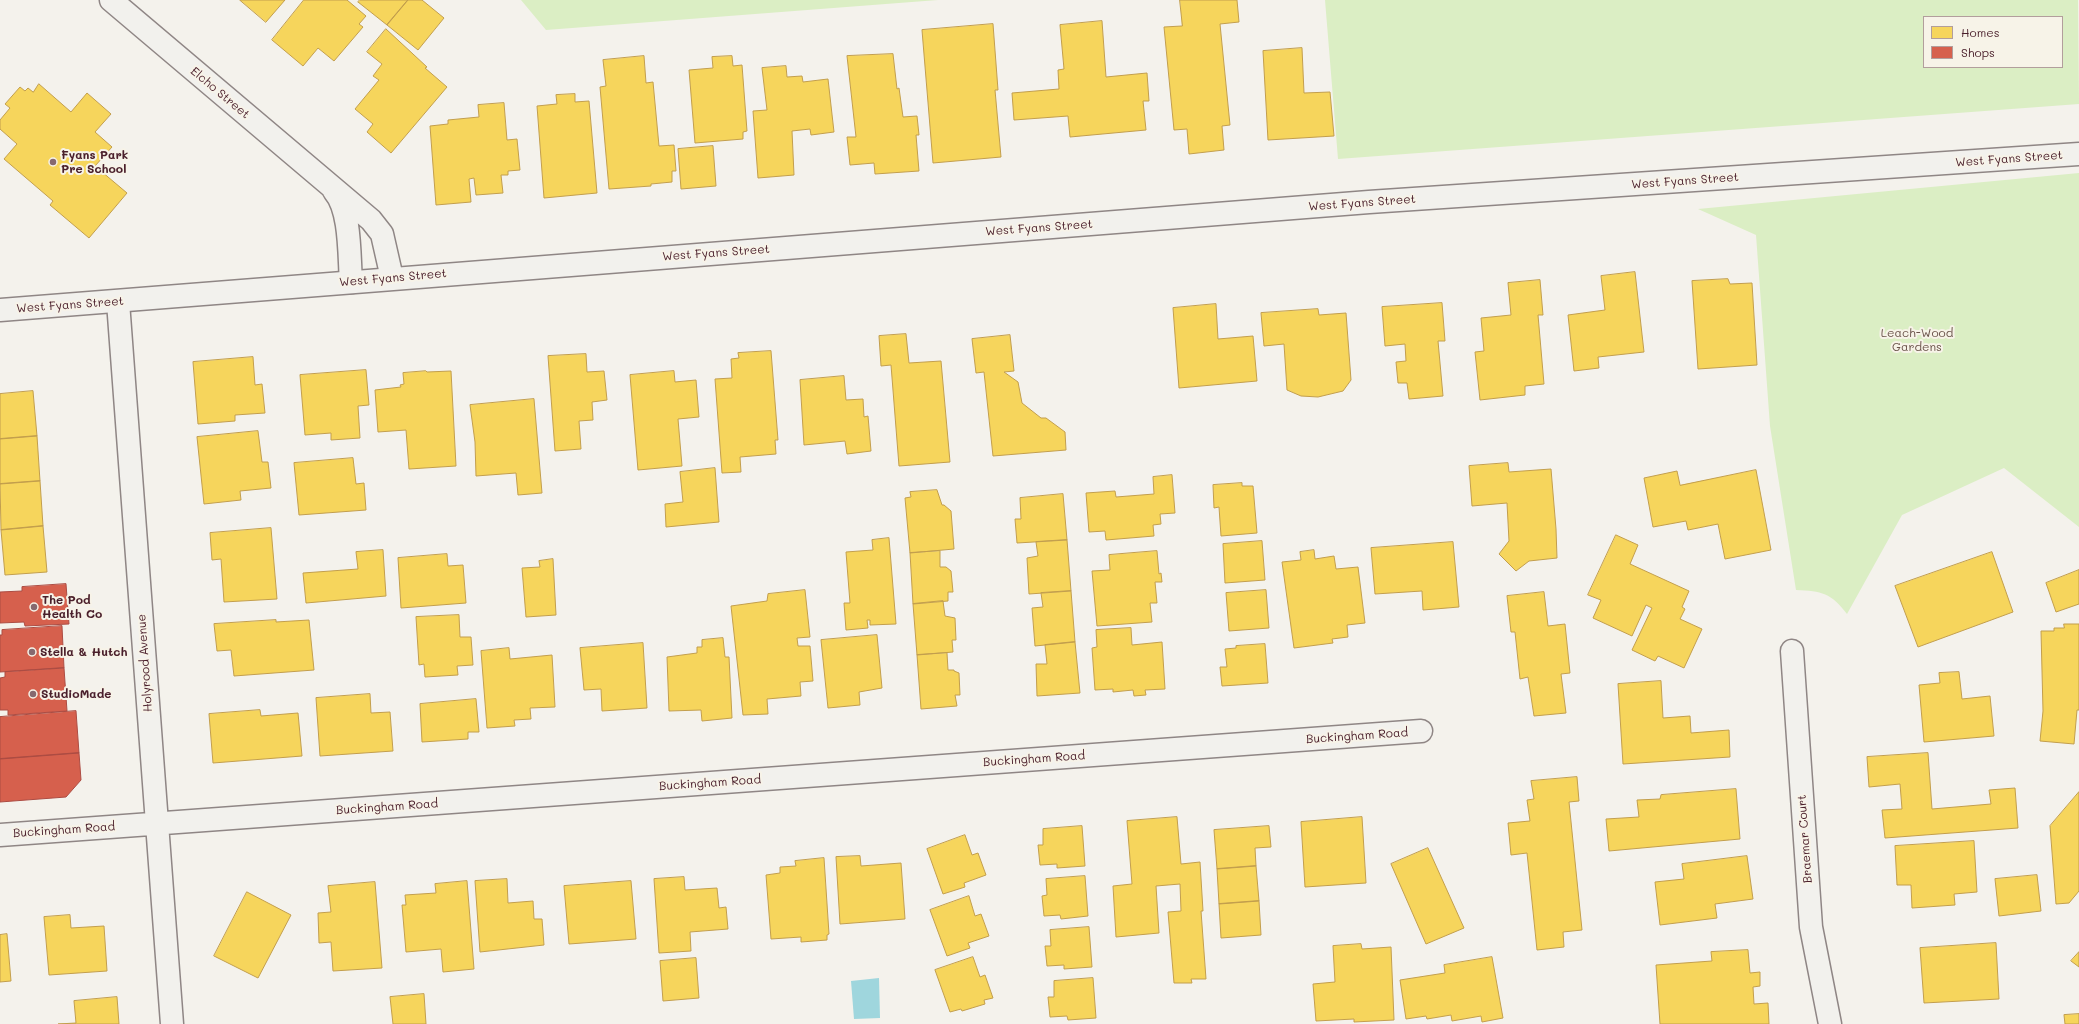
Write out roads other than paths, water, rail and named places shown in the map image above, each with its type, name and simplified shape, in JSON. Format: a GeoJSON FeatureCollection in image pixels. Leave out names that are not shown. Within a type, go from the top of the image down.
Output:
{"type":"FeatureCollection","features":[{"type":"Feature","properties":{"kind":"street","name":"Elcho Street"},"geometry":{"type":"LineString","coordinates":[[111,0],[367,216],[379,229],[387,250],[392,278]]}},
{"type":"Feature","properties":{"kind":"street","name":"West Fyans Street"},"geometry":{"type":"LineString","coordinates":[[0,310],[118,302],[392,278],[1369,202],[2079,154]]}},
{"type":"Feature","properties":{"kind":"street","name":"Elcho Street"},"geometry":{"type":"LineString","coordinates":[[329,185],[340,200],[344,214],[351,282]]}},
{"type":"Feature","properties":{"kind":"street","name":"Holyrood Avenue"},"geometry":{"type":"LineString","coordinates":[[118,302],[172,1024]]}},
{"type":"Feature","properties":{"kind":"street","name":"Braemar Court"},"geometry":{"type":"LineString","coordinates":[[1792,652],[1811,927],[1830,1024]]}},
{"type":"Feature","properties":{"kind":"street","name":"Buckingham Road"},"geometry":{"type":"LineString","coordinates":[[0,835],[1421,731]]}},
{"type":"Feature","properties":{"kind":"water"},"geometry":{"type":"Polygon","coordinates":[[[879,978],[880,1018],[854,1019],[851,981],[879,978]]]}},
{"type":"Feature","properties":{"kind":"place","name":"Fyans Park Pre School"},"geometry":{"type":"Point","coordinates":[53,162]}},
{"type":"Feature","properties":{"kind":"place","name":"The Pod Health Co"},"geometry":{"type":"Point","coordinates":[34,607]}},
{"type":"Feature","properties":{"kind":"place","name":"Stella & Hutch"},"geometry":{"type":"Point","coordinates":[32,652]}},
{"type":"Feature","properties":{"kind":"place","name":"StudioMade"},"geometry":{"type":"Point","coordinates":[33,694]}},
{"type":"Feature","properties":{"kind":"park label","name":"Leach-Wood Gardens"},"geometry":{"type":"Point","coordinates":[1917,340]}}]}
